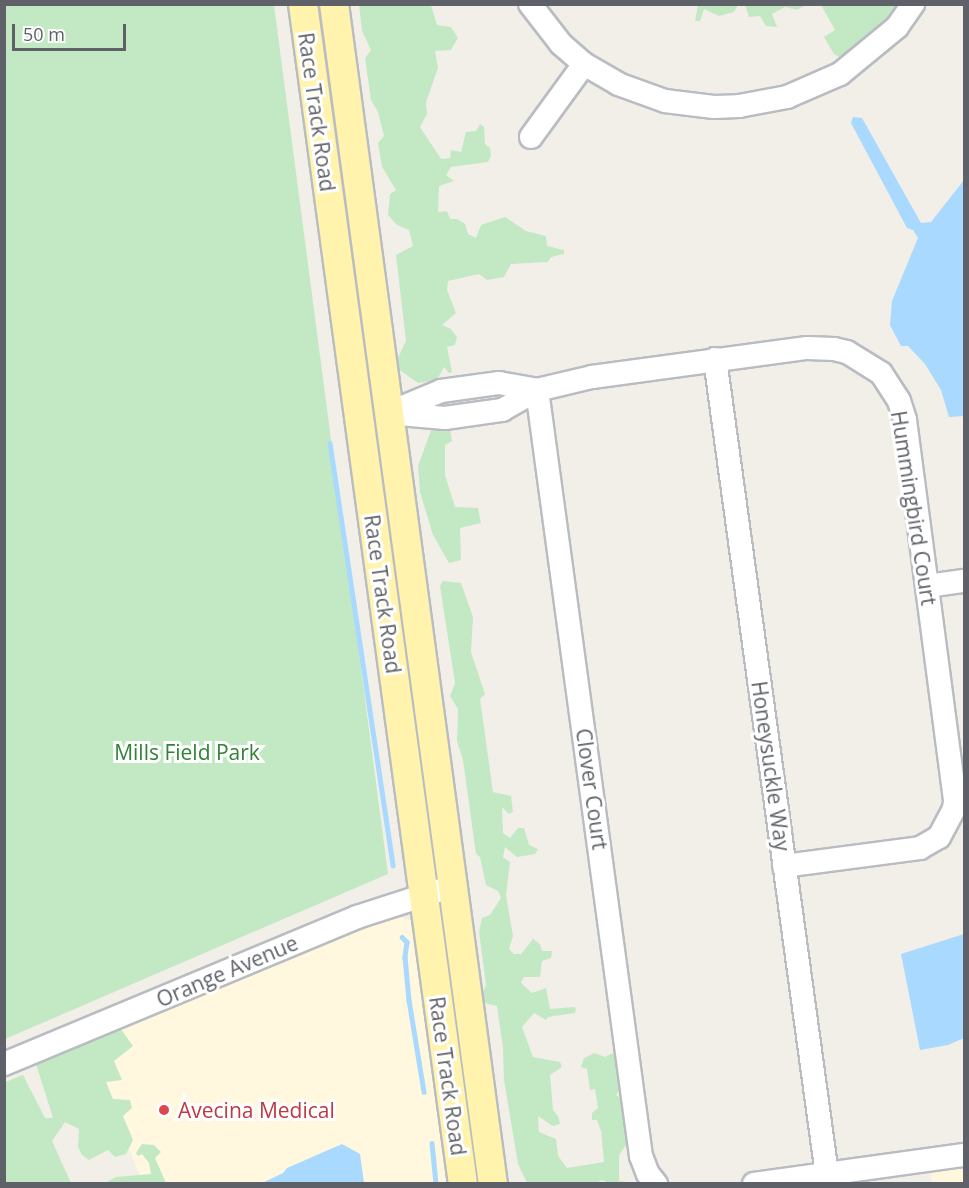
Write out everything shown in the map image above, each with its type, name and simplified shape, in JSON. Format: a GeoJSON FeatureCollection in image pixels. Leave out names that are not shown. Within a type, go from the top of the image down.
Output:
{"type":"FeatureCollection","features":[{"type":"Feature","properties":{"kind":"main road","name":"Race Track Road"},"geometry":{"type":"LineString","coordinates":[[303,4],[463,1184]]}},
{"type":"Feature","properties":{"kind":"main road","name":"Race Track Road"},"geometry":{"type":"LineString","coordinates":[[334,4],[494,1184]]}},
{"type":"Feature","properties":{"kind":"main road"},"geometry":{"type":"LineString","coordinates":[[358,414],[388,413]]}},
{"type":"Feature","properties":{"kind":"street"},"geometry":{"type":"LineString","coordinates":[[530,4],[561,44],[584,64],[618,84],[665,101],[714,107],[763,102],[816,86],[840,74],[863,58],[897,27],[913,4]]}},
{"type":"Feature","properties":{"kind":"street"},"geometry":{"type":"LineString","coordinates":[[531,137],[584,64]]}},
{"type":"Feature","properties":{"kind":"street","name":"Hummingbird Court"},"geometry":{"type":"LineString","coordinates":[[388,413],[441,391],[499,383],[537,390],[592,377],[715,359],[820,347],[847,352],[881,373],[899,401],[905,420],[955,801],[952,817],[939,837],[920,848],[784,866]]}},
{"type":"Feature","properties":{"kind":"street","name":"Honeysuckle Way"},"geometry":{"type":"LineString","coordinates":[[715,359],[827,1174]]}},
{"type":"Feature","properties":{"kind":"street","name":"Clover Court"},"geometry":{"type":"LineString","coordinates":[[537,390],[641,1156],[648,1174],[656,1184]]}},
{"type":"Feature","properties":{"kind":"street"},"geometry":{"type":"LineString","coordinates":[[927,586],[964,581]]}},
{"type":"Feature","properties":{"kind":"street","name":"Orange Avenue"},"geometry":{"type":"LineString","coordinates":[[4,1064],[357,917],[453,886]]}},
{"type":"Feature","properties":{"kind":"street"},"geometry":{"type":"LineString","coordinates":[[754,1184],[964,1155]]}},
{"type":"Feature","properties":{"kind":"shaded area"},"geometry":{"type":"Polygon","coordinates":[[[394,915],[412,921],[451,1183],[143,1183],[85,1044],[394,915]]]}},
{"type":"Feature","properties":{"kind":"shaded area"},"geometry":{"type":"Polygon","coordinates":[[[964,1168],[964,1183],[932,1183],[931,1172],[964,1168]]]}},
{"type":"Feature","properties":{"kind":"green space","name":"Mills Field Park"},"geometry":{"type":"Polygon","coordinates":[[[5,4],[274,5],[388,874],[5,1039],[5,4]]]}},
{"type":"Feature","properties":{"kind":"green space"},"geometry":{"type":"Polygon","coordinates":[[[698,4],[738,5],[734,12],[719,16],[704,9],[700,21],[695,21],[698,4]]]}},
{"type":"Feature","properties":{"kind":"green space"},"geometry":{"type":"Polygon","coordinates":[[[359,5],[431,5],[437,25],[451,27],[458,38],[451,50],[435,51],[438,68],[426,102],[427,114],[420,127],[441,159],[450,158],[451,150],[461,152],[466,132],[476,131],[480,124],[484,127],[485,144],[490,148],[491,156],[488,162],[451,167],[446,175],[454,181],[439,186],[438,212],[447,211],[450,219],[457,219],[465,224],[468,234],[476,238],[481,225],[505,217],[526,231],[546,236],[547,246],[564,250],[564,254],[551,257],[548,262],[511,264],[504,277],[487,280],[479,274],[448,281],[447,290],[456,313],[442,325],[451,329],[457,337],[455,345],[447,347],[452,372],[449,373],[444,367],[437,380],[418,383],[398,369],[396,362],[406,341],[396,255],[413,246],[409,230],[397,225],[388,215],[390,194],[396,190],[382,167],[378,143],[384,136],[378,112],[371,100],[365,58],[371,50],[362,31],[359,5]]]}},
{"type":"Feature","properties":{"kind":"green space"},"geometry":{"type":"Polygon","coordinates":[[[745,5],[806,5],[797,10],[785,7],[772,14],[777,27],[766,26],[760,16],[749,17],[745,5]]]}},
{"type":"Feature","properties":{"kind":"green space"},"geometry":{"type":"Polygon","coordinates":[[[821,5],[903,5],[878,39],[847,61],[834,54],[824,37],[835,30],[821,5]]]}},
{"type":"Feature","properties":{"kind":"green space"},"geometry":{"type":"Polygon","coordinates":[[[449,424],[452,441],[445,445],[445,475],[455,507],[478,508],[481,523],[460,528],[461,560],[449,563],[433,535],[420,492],[418,466],[433,425],[449,424]]]}},
{"type":"Feature","properties":{"kind":"green space"},"geometry":{"type":"Polygon","coordinates":[[[443,581],[461,583],[473,617],[471,652],[485,694],[480,699],[493,792],[511,796],[513,812],[509,814],[502,807],[503,833],[510,838],[518,828],[524,828],[529,845],[538,849],[535,854],[517,857],[505,847],[503,857],[510,862],[506,895],[513,936],[509,949],[514,954],[521,954],[533,939],[540,944],[542,951],[552,951],[551,958],[542,961],[540,977],[524,977],[521,983],[532,993],[546,988],[550,1009],[574,1007],[576,1009],[575,1013],[548,1017],[546,1020],[534,1013],[522,1027],[533,1057],[560,1062],[562,1067],[550,1075],[553,1110],[560,1124],[553,1126],[538,1116],[539,1132],[556,1139],[558,1156],[567,1168],[604,1162],[601,1131],[597,1120],[592,1120],[592,1113],[598,1108],[595,1089],[590,1090],[587,1069],[581,1067],[584,1058],[594,1053],[605,1057],[619,1050],[623,1085],[616,1095],[623,1100],[629,1141],[619,1155],[619,1181],[636,1183],[609,1183],[602,1180],[596,1183],[527,1183],[518,1164],[504,1080],[503,1048],[497,1006],[484,1003],[481,997],[486,985],[479,932],[482,918],[490,915],[501,898],[498,891],[486,885],[480,857],[476,854],[463,760],[457,741],[458,709],[450,696],[455,683],[440,586],[443,581]]]}},
{"type":"Feature","properties":{"kind":"green space"},"geometry":{"type":"Polygon","coordinates":[[[121,1029],[133,1046],[114,1061],[122,1080],[106,1082],[113,1099],[130,1100],[132,1108],[123,1116],[133,1140],[126,1154],[115,1157],[108,1150],[89,1160],[82,1155],[78,1147],[79,1129],[65,1122],[52,1141],[71,1183],[5,1183],[5,1082],[23,1075],[45,1118],[53,1118],[36,1064],[121,1029]]]}},
{"type":"Feature","properties":{"kind":"green space"},"geometry":{"type":"Polygon","coordinates":[[[142,1144],[154,1145],[161,1152],[155,1158],[166,1183],[105,1183],[116,1177],[151,1174],[149,1163],[142,1154],[138,1156],[136,1153],[142,1144]]]}},
{"type":"Feature","properties":{"kind":"water"},"geometry":{"type":"Polygon","coordinates":[[[853,117],[862,118],[921,223],[931,222],[964,180],[964,416],[949,417],[941,390],[925,364],[908,346],[901,346],[890,325],[892,301],[918,238],[913,230],[907,228],[851,123],[853,117]]]}},
{"type":"Feature","properties":{"kind":"water"},"geometry":{"type":"Polygon","coordinates":[[[964,934],[964,1038],[948,1045],[920,1050],[901,954],[964,934]]]}},
{"type":"Feature","properties":{"kind":"water"},"geometry":{"type":"Polygon","coordinates":[[[342,1144],[360,1154],[364,1183],[262,1183],[283,1173],[287,1168],[342,1144]]]}},
{"type":"Feature","properties":{"kind":"waterway"},"geometry":{"type":"LineString","coordinates":[[330,443],[393,865]]}},
{"type":"Feature","properties":{"kind":"waterway"},"geometry":{"type":"LineString","coordinates":[[402,937],[407,942],[405,957],[409,1000],[424,1092]]}},
{"type":"Feature","properties":{"kind":"waterway"},"geometry":{"type":"LineString","coordinates":[[432,1143],[436,1184]]}},
{"type":"Feature","properties":{"kind":"place","name":"Avecina Medical"},"geometry":{"type":"Point","coordinates":[164,1110]}}]}
